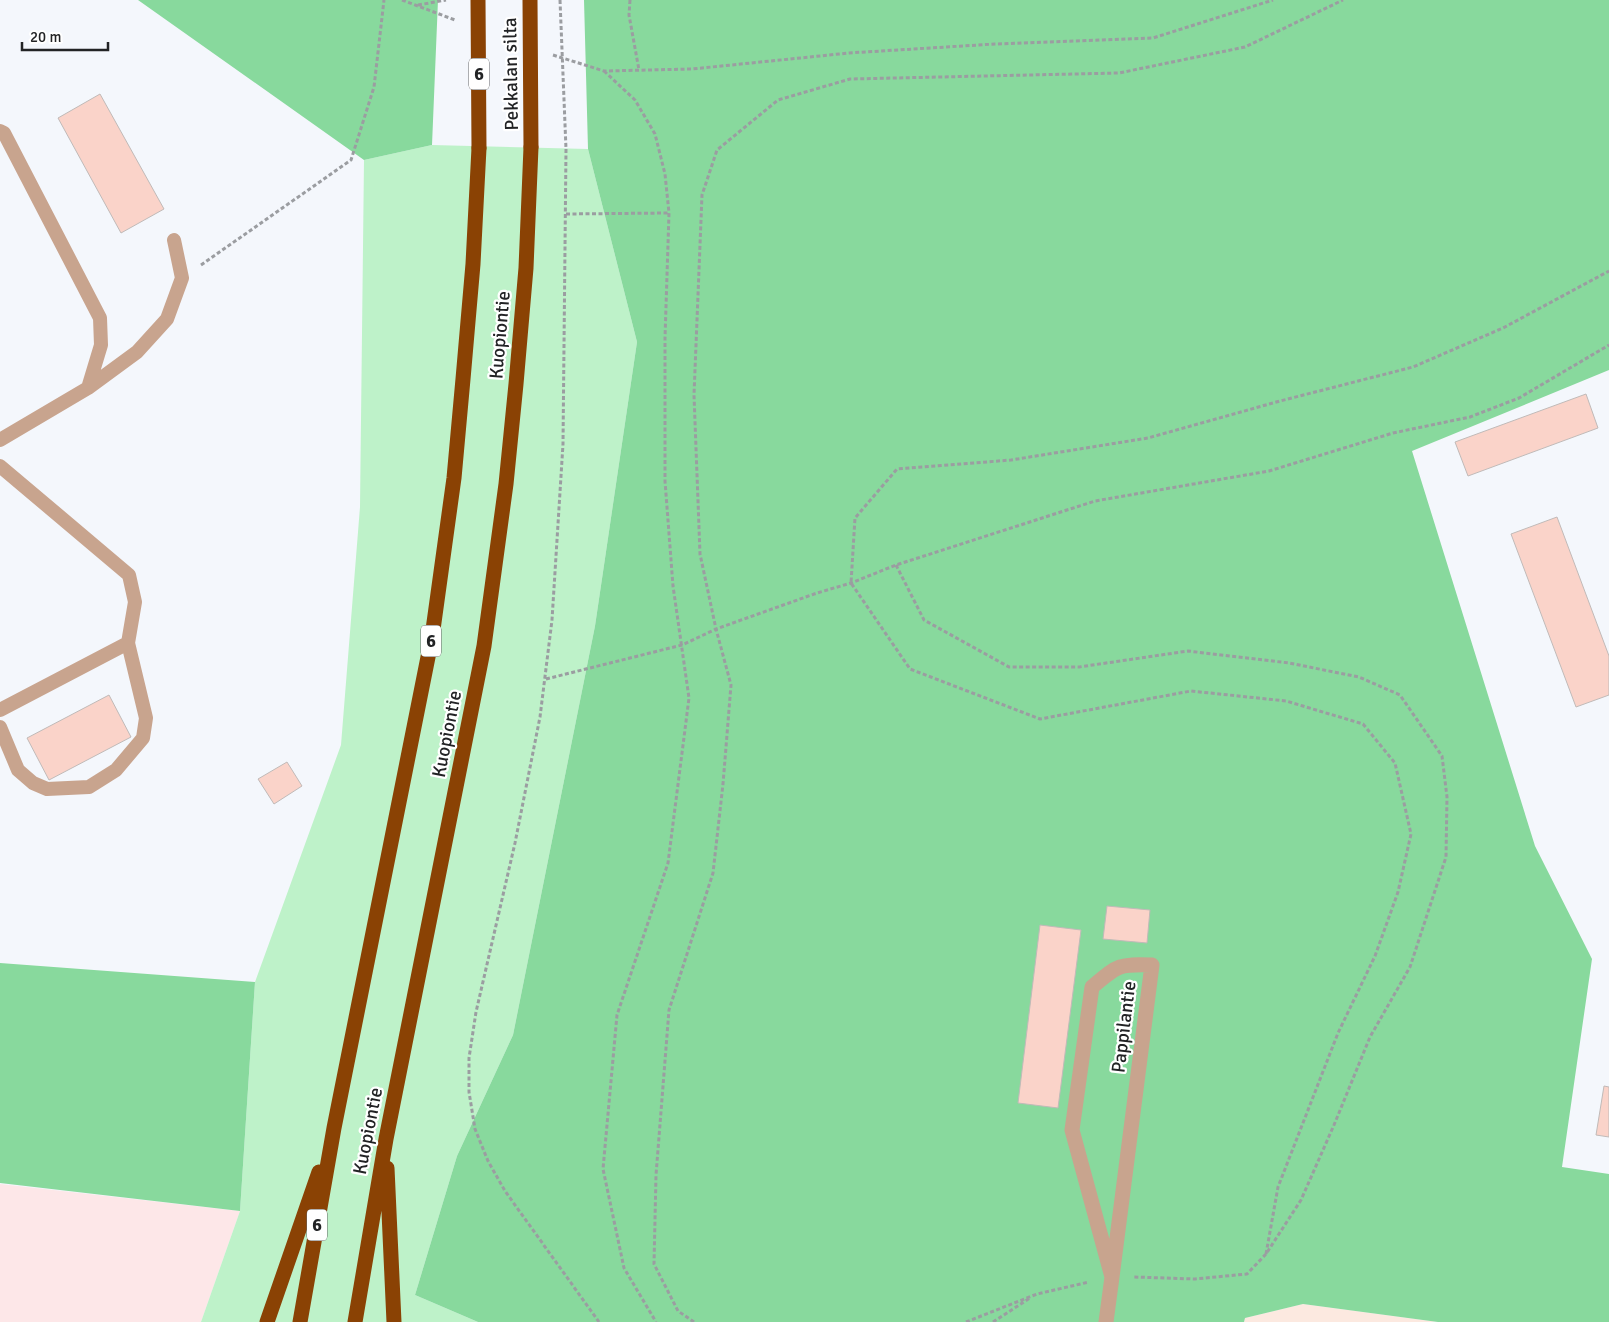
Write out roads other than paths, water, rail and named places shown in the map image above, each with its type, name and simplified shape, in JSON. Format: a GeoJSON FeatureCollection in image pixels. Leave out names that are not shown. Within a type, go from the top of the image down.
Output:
{"type":"FeatureCollection","features":[{"type":"Feature","properties":{"kind":"highway","name":"Pekkalan silta"},"geometry":{"type":"LineString","coordinates":[[478,0],[479,148]]}},
{"type":"Feature","properties":{"kind":"highway","name":"Pekkalan silta"},"geometry":{"type":"LineString","coordinates":[[530,0],[532,147]]}},
{"type":"Feature","properties":{"kind":"highway","name":"Kuopiontie"},"geometry":{"type":"LineString","coordinates":[[354,1322],[386,1138],[484,646],[506,484],[516,384],[526,268],[532,147]]}},
{"type":"Feature","properties":{"kind":"highway","name":"Kuopiontie"},"geometry":{"type":"LineString","coordinates":[[300,1322],[334,1128],[432,637],[454,478],[473,264],[479,148]]}},
{"type":"Feature","properties":{"kind":"highway"},"geometry":{"type":"LineString","coordinates":[[267,1322],[334,1128]]}},
{"type":"Feature","properties":{"kind":"highway"},"geometry":{"type":"LineString","coordinates":[[386,1138],[394,1322]]}},
{"type":"Feature","properties":{"kind":"street","name":"Pappilantie"},"geometry":{"type":"LineString","coordinates":[[1106,1322],[1112,1277],[1152,965],[1130,964],[1115,967],[1092,987],[1072,1130],[1112,1277]]}},
{"type":"Feature","properties":{"kind":"lane"},"geometry":{"type":"LineString","coordinates":[[0,131],[4,133],[100,318],[101,345],[88,388]]}},
{"type":"Feature","properties":{"kind":"lane"},"geometry":{"type":"LineString","coordinates":[[0,440],[88,388],[137,352],[167,319],[182,278],[174,240]]}},
{"type":"Feature","properties":{"kind":"lane"},"geometry":{"type":"LineString","coordinates":[[0,466],[129,575],[135,602],[128,643],[146,718],[143,738],[116,770],[90,786],[47,789],[33,784],[18,770],[0,727]]}},
{"type":"Feature","properties":{"kind":"lane"},"geometry":{"type":"LineString","coordinates":[[0,710],[128,643]]}}]}
